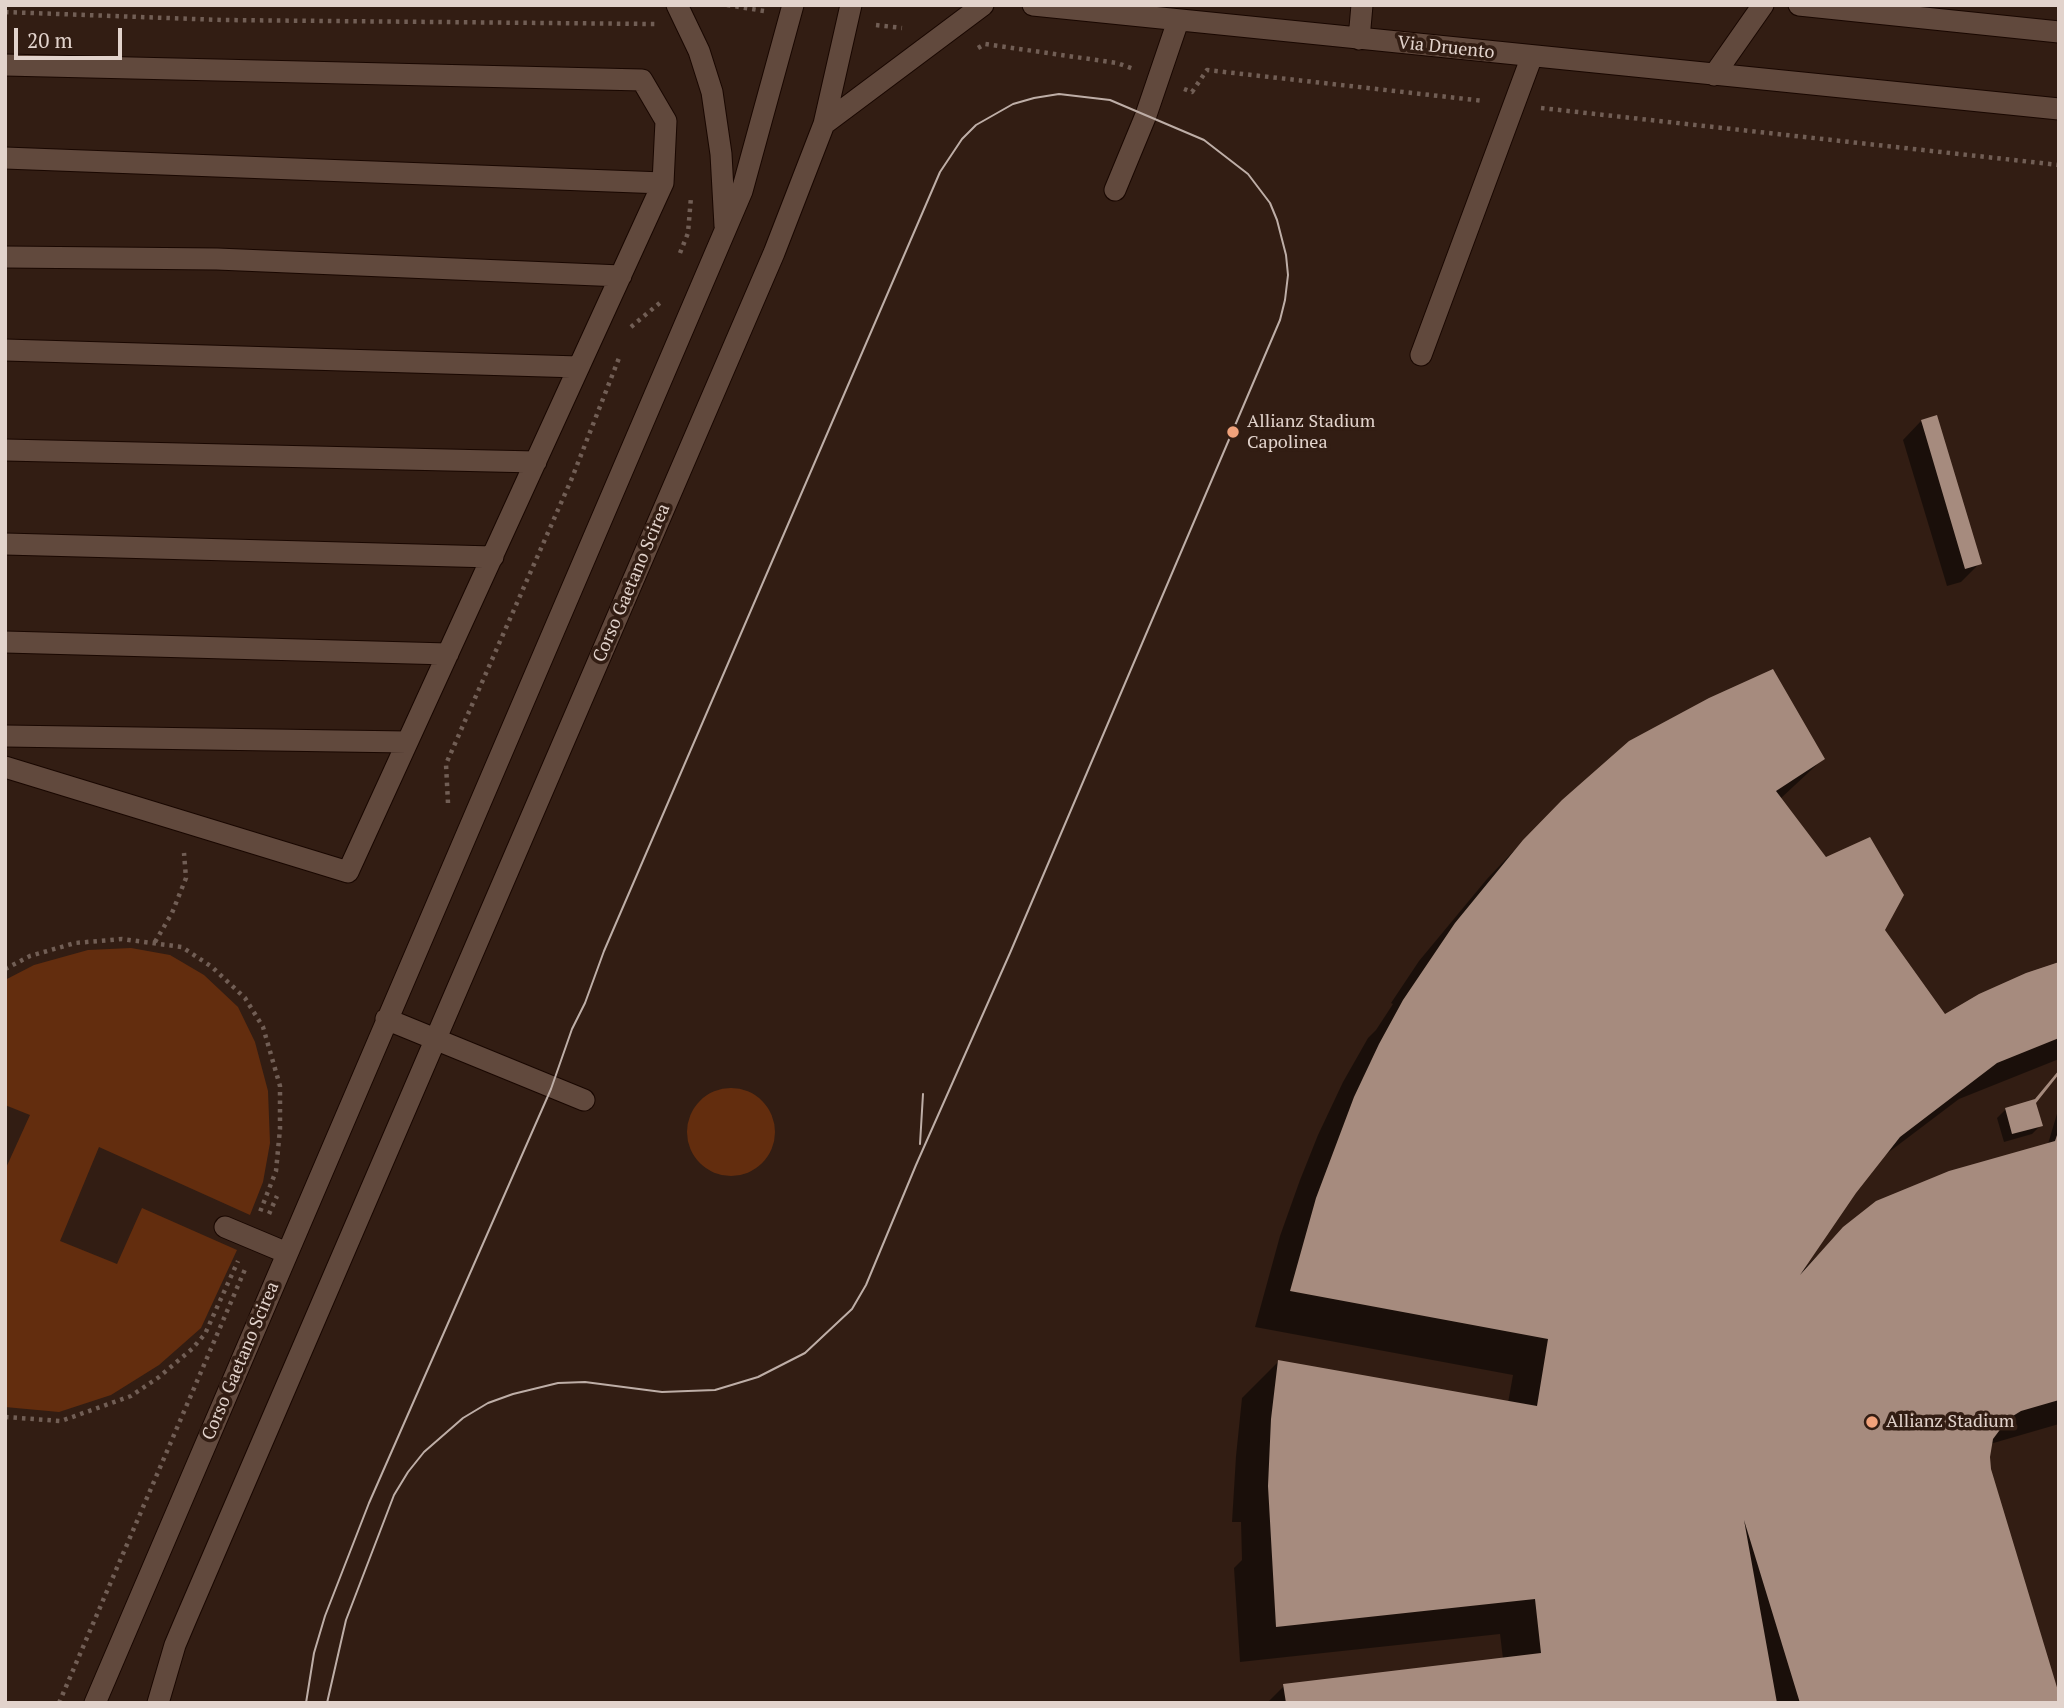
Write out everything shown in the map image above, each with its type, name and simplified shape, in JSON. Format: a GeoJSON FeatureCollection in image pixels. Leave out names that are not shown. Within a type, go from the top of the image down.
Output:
{"type":"FeatureCollection","features":[{"type":"Feature","properties":{"kind":"street"},"geometry":{"type":"LineString","coordinates":[[824,124],[983,5]]}},
{"type":"Feature","properties":{"kind":"street","name":"Via Druento"},"geometry":{"type":"LineString","coordinates":[[1033,5],[2059,109]]}},
{"type":"Feature","properties":{"kind":"street"},"geometry":{"type":"LineString","coordinates":[[1359,39],[1362,5]]}},
{"type":"Feature","properties":{"kind":"street"},"geometry":{"type":"LineString","coordinates":[[1714,75],[1763,5]]}},
{"type":"Feature","properties":{"kind":"street"},"geometry":{"type":"LineString","coordinates":[[1799,5],[2059,32]]}},
{"type":"Feature","properties":{"kind":"street","name":"Corso Gaetano Scirea"},"geometry":{"type":"LineString","coordinates":[[679,8],[699,51],[712,92],[721,154],[725,231]]}},
{"type":"Feature","properties":{"kind":"street","name":"Corso Gaetano Scirea"},"geometry":{"type":"LineString","coordinates":[[95,1703],[742,191],[791,10]]}},
{"type":"Feature","properties":{"kind":"street","name":"Corso Gaetano Scirea"},"geometry":{"type":"LineString","coordinates":[[158,1703],[175,1645],[186,1619],[774,253],[824,124],[849,14]]}},
{"type":"Feature","properties":{"kind":"street"},"geometry":{"type":"LineString","coordinates":[[1115,190],[1146,115],[1178,21]]}},
{"type":"Feature","properties":{"kind":"street"},"geometry":{"type":"LineString","coordinates":[[1421,355],[1532,57]]}},
{"type":"Feature","properties":{"kind":"street"},"geometry":{"type":"LineString","coordinates":[[5,65],[642,80],[666,121],[663,183],[348,873],[5,767]]}},
{"type":"Feature","properties":{"kind":"street"},"geometry":{"type":"LineString","coordinates":[[5,158],[663,183]]}},
{"type":"Feature","properties":{"kind":"street"},"geometry":{"type":"LineString","coordinates":[[5,257],[217,259],[621,276]]}},
{"type":"Feature","properties":{"kind":"street"},"geometry":{"type":"LineString","coordinates":[[5,350],[579,367]]}},
{"type":"Feature","properties":{"kind":"street"},"geometry":{"type":"LineString","coordinates":[[5,450],[536,462]]}},
{"type":"Feature","properties":{"kind":"street"},"geometry":{"type":"LineString","coordinates":[[5,544],[492,556]]}},
{"type":"Feature","properties":{"kind":"street"},"geometry":{"type":"LineString","coordinates":[[5,642],[448,654]]}},
{"type":"Feature","properties":{"kind":"street"},"geometry":{"type":"LineString","coordinates":[[5,736],[407,743]]}},
{"type":"Feature","properties":{"kind":"street"},"geometry":{"type":"LineString","coordinates":[[386,1019],[584,1100]]}},
{"type":"Feature","properties":{"kind":"street"},"geometry":{"type":"LineString","coordinates":[[225,1227],[287,1253]]}},
{"type":"Feature","properties":{"kind":"path"},"geometry":{"type":"LineString","coordinates":[[727,5],[791,10]]}},
{"type":"Feature","properties":{"kind":"path"},"geometry":{"type":"LineString","coordinates":[[5,12],[221,20],[657,24],[679,8]]}},
{"type":"Feature","properties":{"kind":"path"},"geometry":{"type":"LineString","coordinates":[[849,14],[929,32],[936,41]]}},
{"type":"Feature","properties":{"kind":"path"},"geometry":{"type":"LineString","coordinates":[[975,51],[985,44],[1117,62],[1192,92],[1207,70],[2059,165]]}},
{"type":"Feature","properties":{"kind":"path"},"geometry":{"type":"LineString","coordinates":[[680,255],[688,233],[693,186]]}},
{"type":"Feature","properties":{"kind":"path"},"geometry":{"type":"LineString","coordinates":[[630,328],[663,299]]}},
{"type":"Feature","properties":{"kind":"path"},"geometry":{"type":"LineString","coordinates":[[448,805],[446,764],[572,478],[620,353]]}},
{"type":"Feature","properties":{"kind":"path"},"geometry":{"type":"LineString","coordinates":[[5,969],[30,956],[75,943],[122,939],[155,942],[172,913],[186,878],[182,821]]}},
{"type":"Feature","properties":{"kind":"path"},"geometry":{"type":"LineString","coordinates":[[59,1703],[279,1190]]}},
{"type":"Feature","properties":{"kind":"shaded area"},"geometry":{"type":"Polygon","coordinates":[[[131,948],[170,955],[204,975],[238,1007],[255,1042],[268,1091],[270,1143],[263,1182],[250,1215],[99,1147],[60,1241],[117,1264],[142,1208],[237,1250],[201,1328],[159,1365],[111,1395],[59,1412],[5,1407],[5,1170],[30,1115],[5,1105],[5,980],[34,965],[88,950],[131,948]]]}},
{"type":"Feature","properties":{"kind":"shaded area"},"geometry":{"type":"Polygon","coordinates":[[[731,1088],[748,1092],[762,1101],[771,1115],[775,1132],[771,1149],[762,1163],[748,1172],[731,1176],[714,1172],[700,1163],[691,1149],[687,1132],[691,1115],[700,1101],[714,1092],[731,1088]]]}},
{"type":"Feature","properties":{"kind":"building"},"geometry":{"type":"Polygon","coordinates":[[[1937,415],[1982,564],[1965,569],[1921,420],[1937,415]]]}},
{"type":"Feature","properties":{"kind":"building"},"geometry":{"type":"Polygon","coordinates":[[[1773,669],[1825,759],[1776,791],[1826,857],[1870,837],[1904,895],[1885,930],[1945,1014],[1979,994],[2059,962],[2059,1038],[1997,1063],[1900,1137],[1856,1193],[1800,1275],[1843,1227],[1876,1201],[1949,1171],[2055,1141],[2059,1129],[2059,1400],[2021,1411],[2008,1419],[1993,1439],[1990,1457],[1991,1469],[2059,1694],[2059,1703],[1800,1703],[1744,1520],[1777,1703],[1286,1703],[1283,1684],[1541,1653],[1535,1599],[1276,1627],[1268,1486],[1271,1419],[1278,1360],[1537,1406],[1548,1339],[1290,1291],[1316,1198],[1354,1097],[1403,1000],[1455,923],[1523,840],[1562,800],[1629,741],[1709,698],[1773,669]]]}},
{"type":"Feature","properties":{"kind":"building"},"geometry":{"type":"Polygon","coordinates":[[[2059,1070],[2059,1074],[2036,1103],[2043,1126],[2012,1134],[2005,1108],[2035,1099],[2059,1070]]]}},
{"type":"Feature","properties":{"kind":"tram line"},"geometry":{"type":"LineString","coordinates":[[306,1703],[314,1653],[325,1616],[369,1503],[551,1089],[604,951],[940,172],[962,139],[976,125],[1013,104],[1059,94],[1110,100],[1204,140],[1248,174],[1270,203],[1286,255],[1288,275],[1280,320],[866,1285],[852,1309],[805,1353],[758,1377],[715,1390],[662,1392],[585,1382],[558,1383],[488,1403],[463,1418],[424,1452],[394,1495],[346,1620],[327,1703]]}},
{"type":"Feature","properties":{"kind":"tram line"},"geometry":{"type":"LineString","coordinates":[[920,1144],[923,1094]]}},
{"type":"Feature","properties":{"kind":"place","name":"Allianz Stadium Capolinea"},"geometry":{"type":"Point","coordinates":[1233,432]}},
{"type":"Feature","properties":{"kind":"place","name":"Allianz Stadium"},"geometry":{"type":"Point","coordinates":[1872,1422]}}]}
